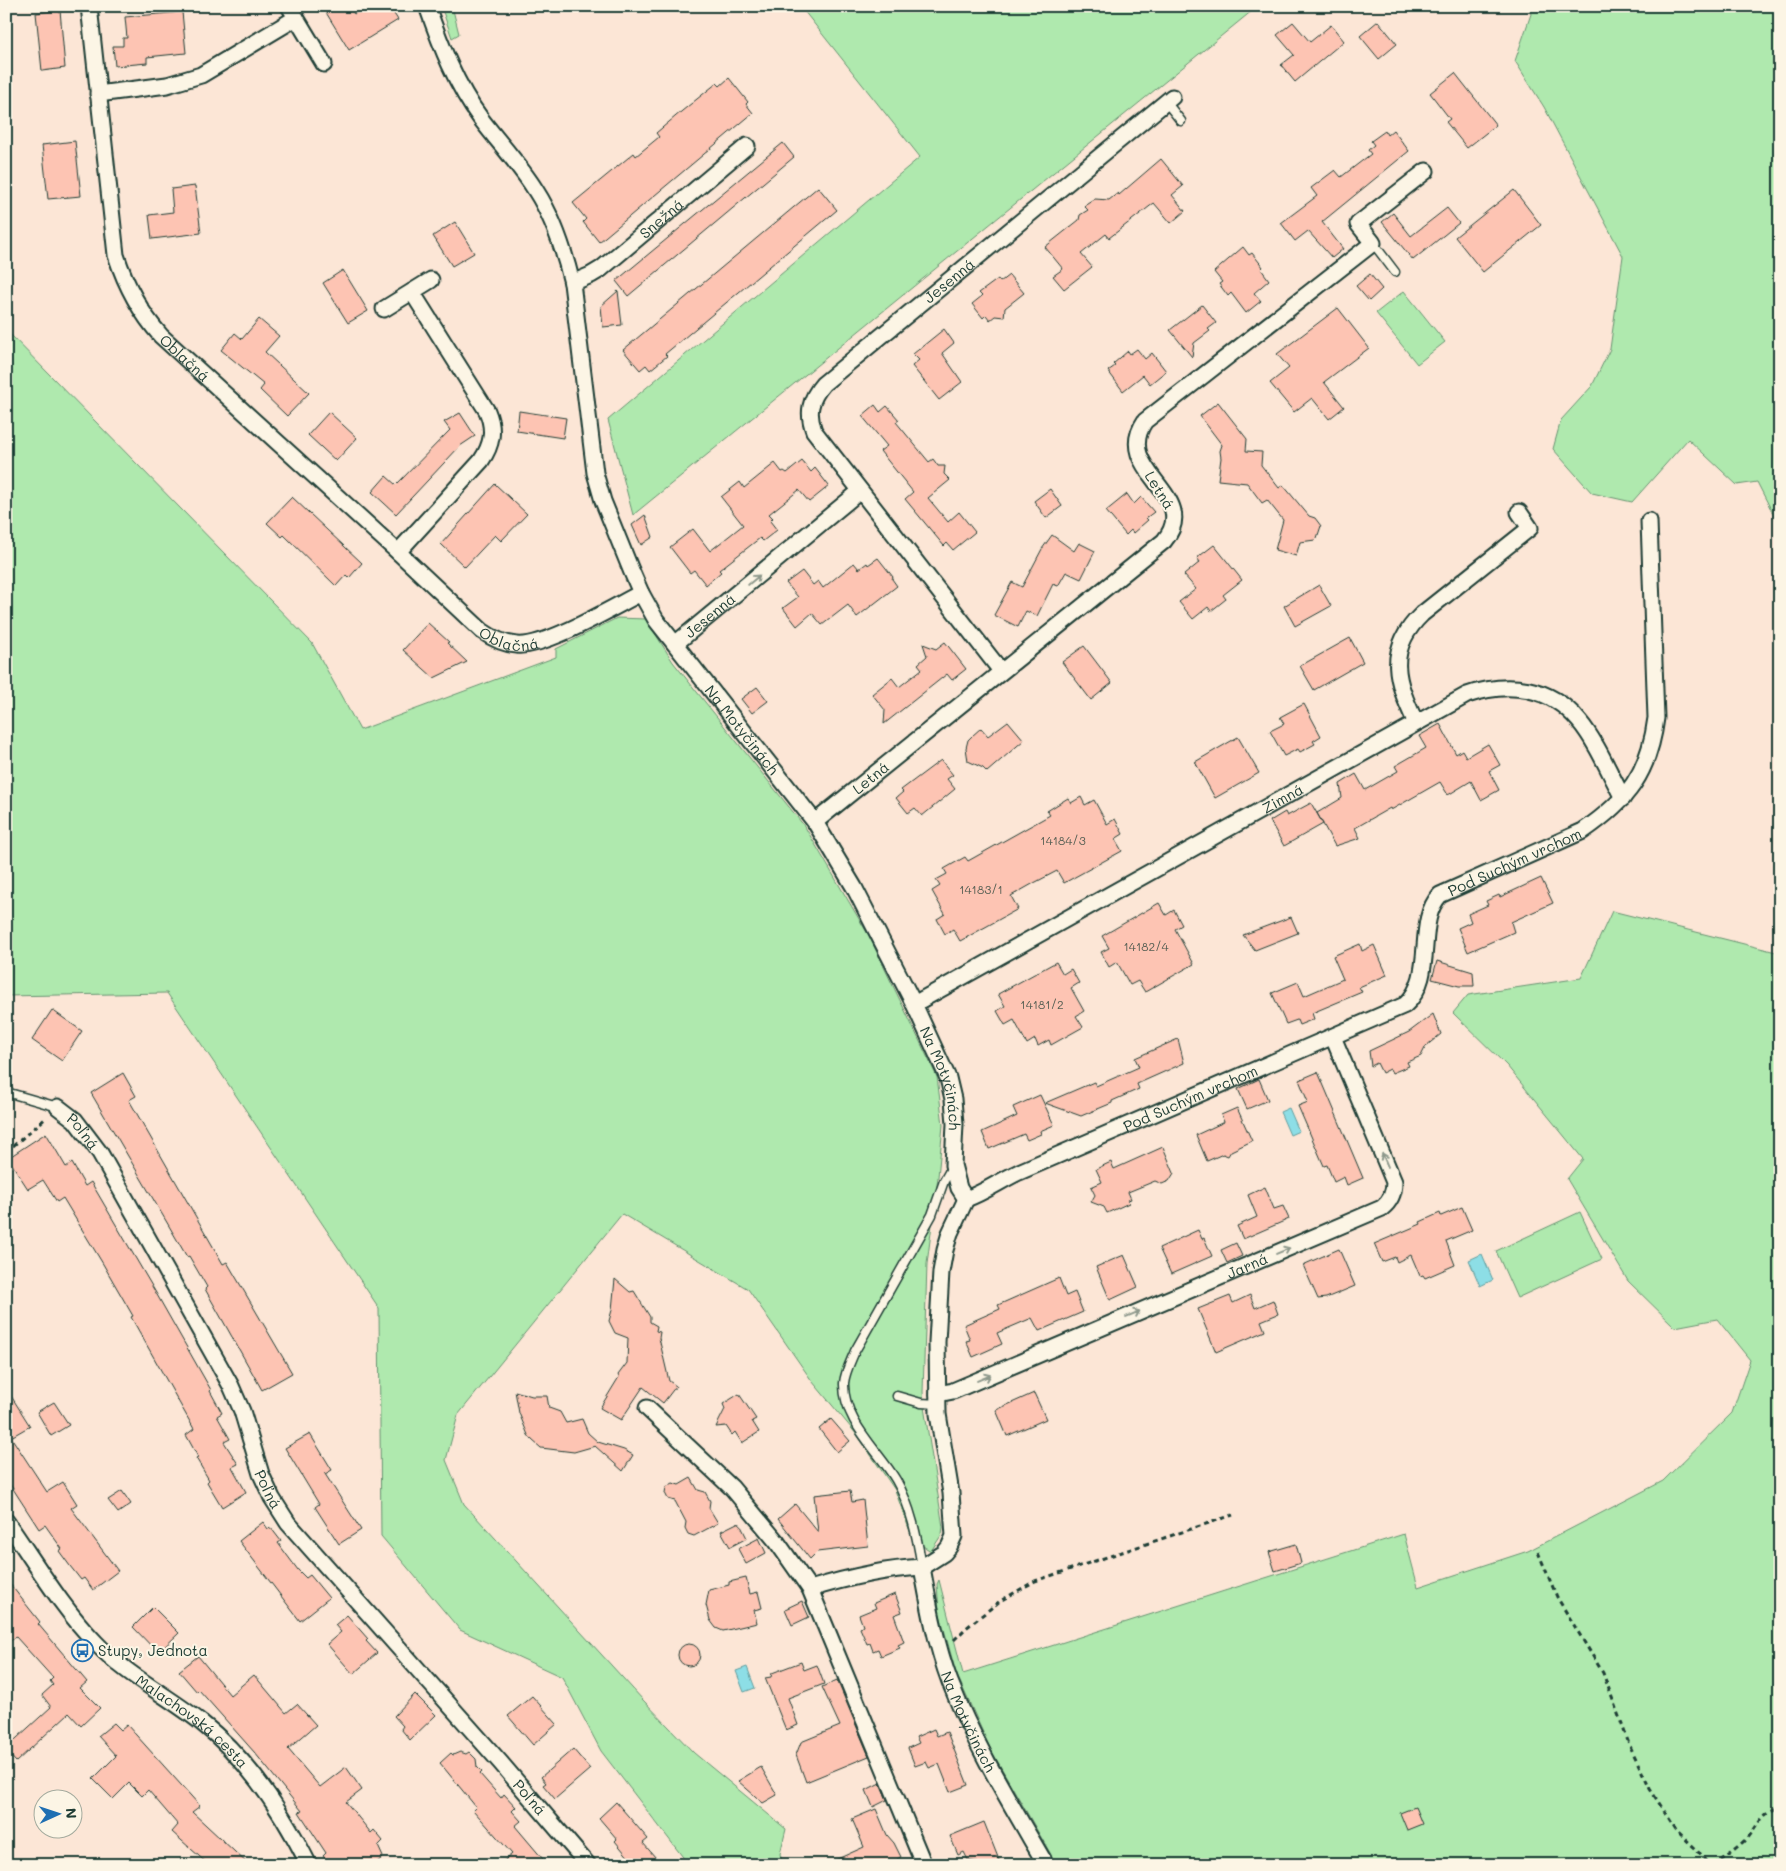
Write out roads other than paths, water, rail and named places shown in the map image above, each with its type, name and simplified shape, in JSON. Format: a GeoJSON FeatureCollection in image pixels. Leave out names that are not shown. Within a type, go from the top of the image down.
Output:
{"type":"FeatureCollection","features":[{"type":"Feature","properties":{"kind":"street","name":"Oblačná"},"geometry":{"type":"LineString","coordinates":[[89,6],[116,255],[123,276],[144,317],[173,348],[398,552],[482,631],[494,639],[517,645],[529,645],[548,639],[641,593]]}},
{"type":"Feature","properties":{"kind":"street","name":"Na Motyčinách"},"geometry":{"type":"LineString","coordinates":[[427,6],[440,45],[458,82],[480,118],[536,190],[550,216],[565,254],[572,282],[595,473],[603,501],[641,593],[656,620],[815,822],[854,887],[914,1004],[948,1078],[953,1099],[955,1124],[953,1165],[959,1188],[966,1200]]}},
{"type":"Feature","properties":{"kind":"street"},"geometry":{"type":"LineString","coordinates":[[98,94],[167,85],[201,75],[293,12],[324,64]]}},
{"type":"Feature","properties":{"kind":"street","name":"Jesenná"},"geometry":{"type":"LineString","coordinates":[[1001,671],[814,431],[810,408],[816,391],[823,384],[1169,99]]}},
{"type":"Feature","properties":{"kind":"street","name":"Snežná"},"geometry":{"type":"LineString","coordinates":[[572,282],[601,269],[747,146]]}},
{"type":"Feature","properties":{"kind":"street"},"geometry":{"type":"LineString","coordinates":[[1373,243],[1358,224],[1426,171]]}},
{"type":"Feature","properties":{"kind":"street","name":"Letná"},"geometry":{"type":"LineString","coordinates":[[815,822],[1164,541],[1173,528],[1174,512],[1172,505],[1144,465],[1138,451],[1138,436],[1145,421],[1373,243]]}},
{"type":"Feature","properties":{"kind":"street"},"geometry":{"type":"LineString","coordinates":[[384,310],[431,280]]}},
{"type":"Feature","properties":{"kind":"street"},"geometry":{"type":"LineString","coordinates":[[398,552],[481,461],[490,445],[492,436],[492,428],[487,412],[412,292]]}},
{"type":"Feature","properties":{"kind":"street","name":"Jesenná"},"geometry":{"type":"LineString","coordinates":[[676,644],[860,491]]}},
{"type":"Feature","properties":{"kind":"street"},"geometry":{"type":"LineString","coordinates":[[1416,723],[1402,692],[1398,676],[1398,657],[1405,635],[1422,614],[1530,528],[1519,512]]}},
{"type":"Feature","properties":{"kind":"street","name":"Pod Suchým vrchom"},"geometry":{"type":"LineString","coordinates":[[966,1200],[984,1193],[1019,1172],[1397,1010],[1412,999],[1420,984],[1431,907],[1440,895],[1583,831],[1604,816],[1623,798],[1646,763],[1653,741],[1656,718],[1650,521]]}},
{"type":"Feature","properties":{"kind":"street","name":"Zimná"},"geometry":{"type":"LineString","coordinates":[[914,1004],[1416,723],[1467,695],[1484,689],[1500,686],[1515,687],[1545,695],[1570,710],[1580,722],[1623,798]]}},
{"type":"Feature","properties":{"kind":"street","name":"Jarná"},"geometry":{"type":"LineString","coordinates":[[938,1399],[1382,1208],[1387,1204],[1393,1194],[1394,1182],[1333,1037]]}},
{"type":"Feature","properties":{"kind":"street","name":"Poľná"},"geometry":{"type":"LineString","coordinates":[[58,1107],[75,1120],[100,1153],[231,1386],[242,1410],[261,1474],[272,1498],[288,1523],[500,1762],[588,1865]]}},
{"type":"Feature","properties":{"kind":"street"},"geometry":{"type":"LineString","coordinates":[[810,1589],[836,1581],[896,1568],[922,1567],[944,1553],[954,1536],[951,1493],[940,1424],[937,1342],[941,1272],[945,1250],[950,1233],[966,1200]]}},
{"type":"Feature","properties":{"kind":"street"},"geometry":{"type":"LineString","coordinates":[[647,1408],[732,1488],[777,1542],[810,1589],[924,1865]]}},
{"type":"Feature","properties":{"kind":"street","name":"Malachovská cesta"},"geometry":{"type":"LineString","coordinates":[[6,1521],[66,1608],[96,1643],[123,1668],[201,1722],[224,1741],[294,1834],[309,1865]]}},
{"type":"Feature","properties":{"kind":"street","name":"Na Motyčinách"},"geometry":{"type":"LineString","coordinates":[[922,1567],[931,1622],[950,1681],[966,1720],[1046,1865]]}},
{"type":"Feature","properties":{"kind":"lane"},"geometry":{"type":"LineString","coordinates":[[1169,99],[1181,121]]}},
{"type":"Feature","properties":{"kind":"lane"},"geometry":{"type":"LineString","coordinates":[[1373,243],[1395,272]]}},
{"type":"Feature","properties":{"kind":"lane","name":"Poľná"},"geometry":{"type":"LineString","coordinates":[[6,1092],[58,1107]]}},
{"type":"Feature","properties":{"kind":"lane"},"geometry":{"type":"LineString","coordinates":[[922,1567],[917,1534],[897,1481],[859,1428],[846,1400],[844,1383],[855,1351],[932,1215],[944,1181],[953,1165]]}},
{"type":"Feature","properties":{"kind":"lane"},"geometry":{"type":"LineString","coordinates":[[897,1396],[921,1403],[938,1399]]}},
{"type":"Feature","properties":{"kind":"water"},"geometry":{"type":"Polygon","coordinates":[[[1289,1108],[1299,1131],[1290,1135],[1280,1112],[1289,1108]]]}},
{"type":"Feature","properties":{"kind":"water"},"geometry":{"type":"Polygon","coordinates":[[[1482,1254],[1493,1280],[1480,1286],[1469,1260],[1482,1254]]]}},
{"type":"Feature","properties":{"kind":"water"},"geometry":{"type":"Polygon","coordinates":[[[747,1667],[755,1688],[744,1692],[736,1671],[747,1667]]]}},
{"type":"Feature","properties":{"kind":"place","name":"Stupy, Jednota"},"geometry":{"type":"Point","coordinates":[82,1650]}}]}
